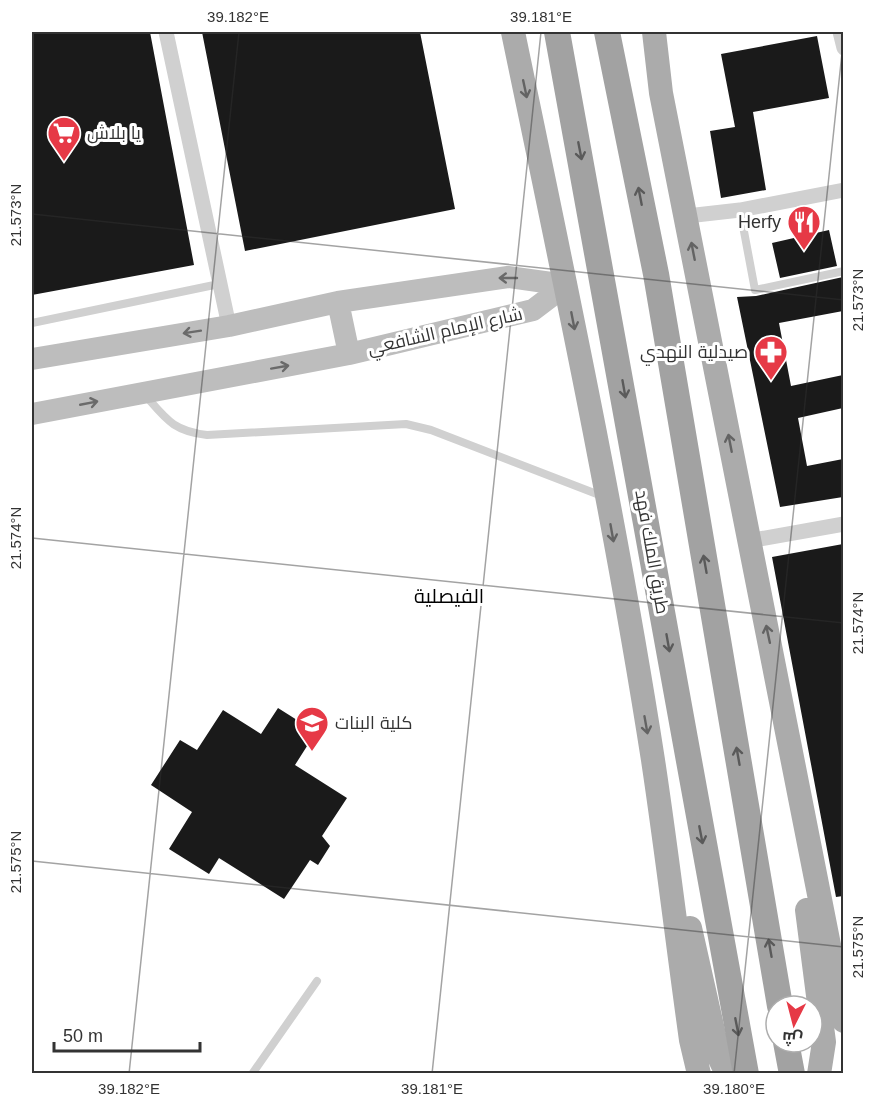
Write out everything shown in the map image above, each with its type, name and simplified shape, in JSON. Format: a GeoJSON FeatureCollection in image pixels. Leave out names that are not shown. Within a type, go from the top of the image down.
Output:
{"type":"FeatureCollection","features":[{"type":"Feature","properties":{"kind":"highway","name":"طريق الملك فهد"},"geometry":{"type":"LineString","coordinates":[[557,32],[607,290],[698,819],[746,1074]]}},
{"type":"Feature","properties":{"kind":"highway"},"geometry":{"type":"LineString","coordinates":[[607,32],[656,274],[778,994]]}},
{"type":"Feature","properties":{"kind":"highway"},"geometry":{"type":"LineString","coordinates":[[788,1054],[792,1074]]}},
{"type":"Feature","properties":{"kind":"main road"},"geometry":{"type":"LineString","coordinates":[[513,32],[566,285],[606,498],[652,758],[691,1040],[699,1074]]}},
{"type":"Feature","properties":{"kind":"main road"},"geometry":{"type":"LineString","coordinates":[[646,32],[687,216],[748,541],[777,676],[843,1022]]}},
{"type":"Feature","properties":{"kind":"main road"},"geometry":{"type":"LineString","coordinates":[[654,32],[661,93]]}},
{"type":"Feature","properties":{"kind":"main road","name":"شارع الإمام الشافعي"},"geometry":{"type":"LineString","coordinates":[[32,359],[229,326],[338,302],[508,277],[566,285]]}},
{"type":"Feature","properties":{"kind":"main road","name":"شارع الإمام الشافعي"},"geometry":{"type":"LineString","coordinates":[[32,414],[349,354],[533,310],[566,285]]}},
{"type":"Feature","properties":{"kind":"main road"},"geometry":{"type":"LineString","coordinates":[[338,302],[349,354]]}},
{"type":"Feature","properties":{"kind":"main road"},"geometry":{"type":"LineString","coordinates":[[777,676],[824,1042],[819,1074]]}},
{"type":"Feature","properties":{"kind":"main road"},"geometry":{"type":"LineString","coordinates":[[652,758],[719,1057],[728,1074]]}},
{"type":"Feature","properties":{"kind":"street"},"geometry":{"type":"LineString","coordinates":[[166,32],[229,326]]}},
{"type":"Feature","properties":{"kind":"street"},"geometry":{"type":"LineString","coordinates":[[840,32],[843,48]]}},
{"type":"Feature","properties":{"kind":"street"},"geometry":{"type":"LineString","coordinates":[[687,216],[740,210],[843,189]]}},
{"type":"Feature","properties":{"kind":"street"},"geometry":{"type":"LineString","coordinates":[[748,541],[843,524]]}},
{"type":"Feature","properties":{"kind":"lane"},"geometry":{"type":"LineString","coordinates":[[740,210],[755,290],[843,270]]}},
{"type":"Feature","properties":{"kind":"lane"},"geometry":{"type":"LineString","coordinates":[[32,323],[219,284]]}},
{"type":"Feature","properties":{"kind":"lane"},"geometry":{"type":"LineString","coordinates":[[142,392],[172,426],[188,433],[207,435],[406,424],[431,430],[606,498]]}},
{"type":"Feature","properties":{"kind":"lane"},"geometry":{"type":"LineString","coordinates":[[252,1074],[317,981]]}},
{"type":"Feature","properties":{"kind":"building"},"geometry":{"type":"Polygon","coordinates":[[[32,32],[150,32],[194,265],[32,295],[32,32]]]}},
{"type":"Feature","properties":{"kind":"building"},"geometry":{"type":"Polygon","coordinates":[[[202,32],[420,32],[455,209],[245,251],[202,32]]]}},
{"type":"Feature","properties":{"kind":"building"},"geometry":{"type":"Polygon","coordinates":[[[817,36],[829,98],[753,112],[766,190],[721,198],[710,131],[735,127],[721,54],[817,36]]]}},
{"type":"Feature","properties":{"kind":"building","name":"Herfy"},"geometry":{"type":"Polygon","coordinates":[[[829,230],[837,266],[780,278],[772,243],[829,230]]]}},
{"type":"Feature","properties":{"kind":"building"},"geometry":{"type":"Polygon","coordinates":[[[843,277],[843,311],[779,323],[791,386],[843,375],[843,408],[798,418],[807,466],[843,459],[843,497],[780,507],[737,297],[756,296],[843,277]]]}},
{"type":"Feature","properties":{"kind":"building"},"geometry":{"type":"Polygon","coordinates":[[[843,544],[843,896],[836,897],[772,557],[843,544]]]}},
{"type":"Feature","properties":{"kind":"building"},"geometry":{"type":"Polygon","coordinates":[[[278,708],[316,732],[295,765],[347,798],[322,836],[330,846],[318,865],[310,860],[284,899],[219,858],[209,874],[169,849],[192,812],[151,785],[180,740],[197,750],[223,710],[261,734],[278,708]]]}},
{"type":"Feature","properties":{"kind":"place","name":"يا بلاش"},"geometry":{"type":"Point","coordinates":[64,162]}},
{"type":"Feature","properties":{"kind":"place","name":"Herfy"},"geometry":{"type":"Point","coordinates":[804,251]}},
{"type":"Feature","properties":{"kind":"place","name":"صيدلية النهدي"},"geometry":{"type":"Point","coordinates":[771,381]}},
{"type":"Feature","properties":{"kind":"place","name":"كلية البنات"},"geometry":{"type":"Point","coordinates":[312,752]}},
{"type":"Feature","properties":{"kind":"district","name":"الفيصلية"},"geometry":{"type":"Point","coordinates":[449,596]}}]}
